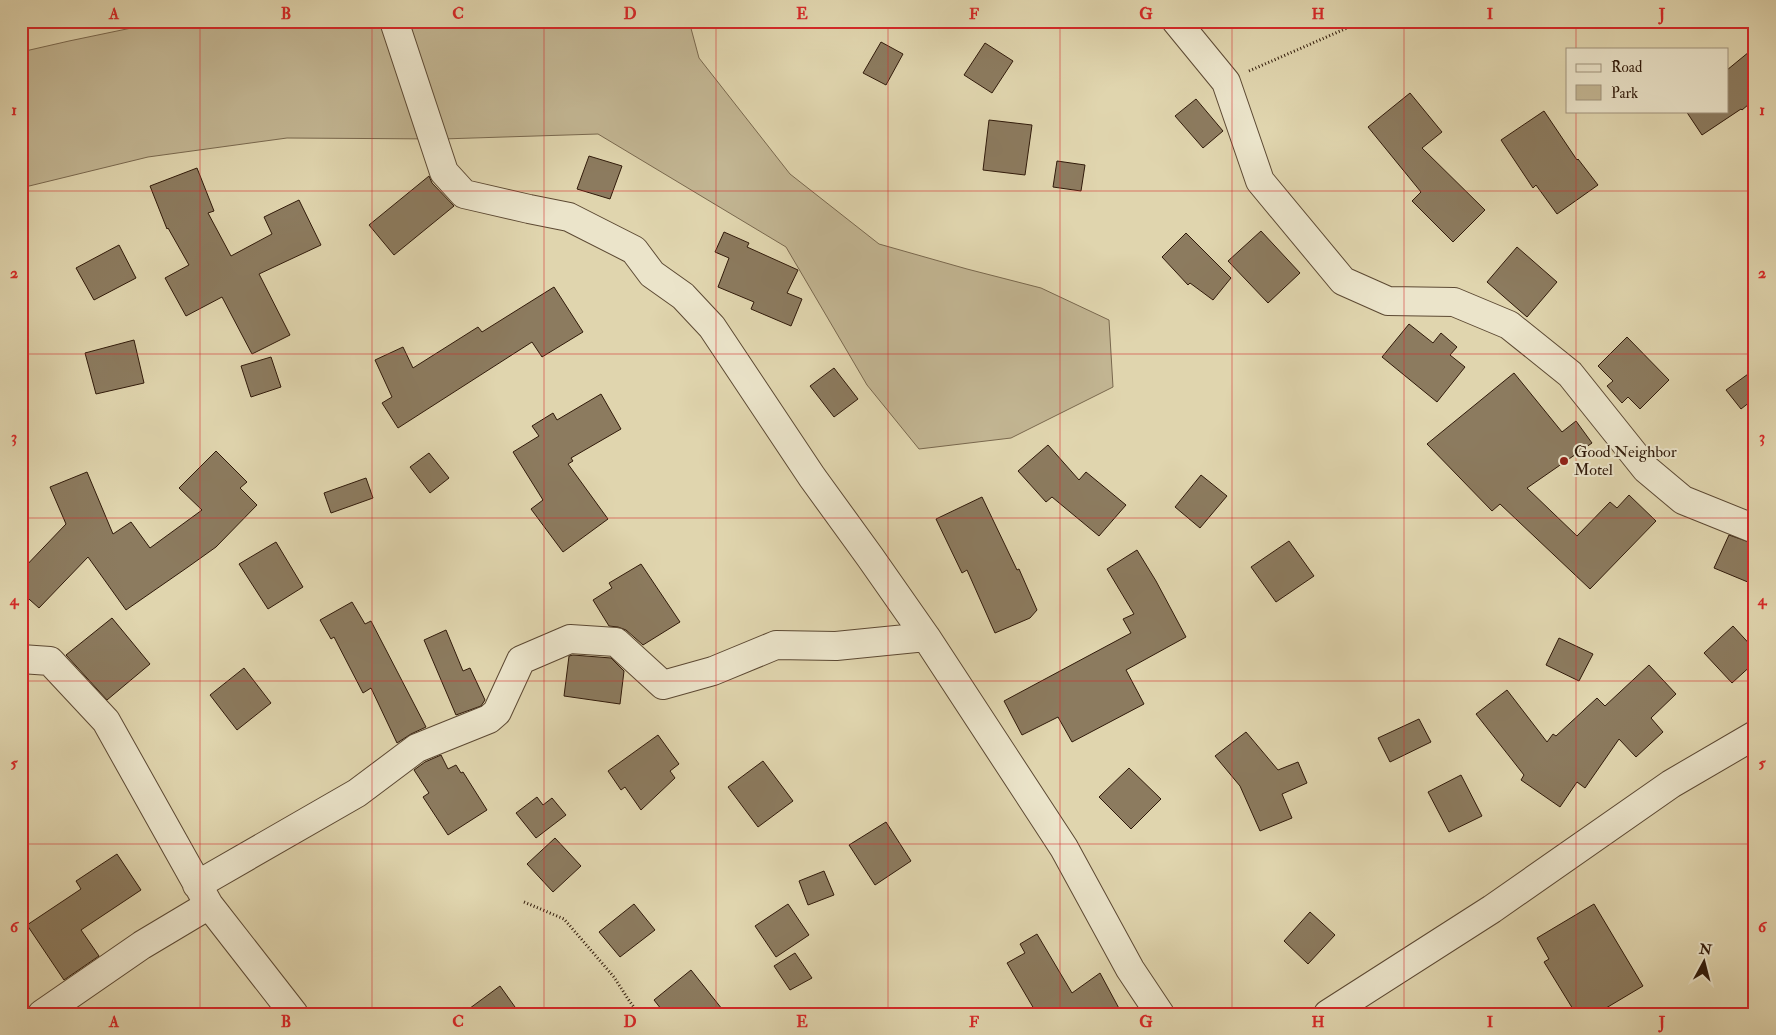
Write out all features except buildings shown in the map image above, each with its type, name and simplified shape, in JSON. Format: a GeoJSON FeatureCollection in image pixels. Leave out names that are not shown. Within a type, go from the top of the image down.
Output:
{"type":"FeatureCollection","features":[{"type":"Feature","properties":{"kind":"street"},"geometry":{"type":"LineString","coordinates":[[394,21],[444,172],[464,194],[569,217],[634,250],[652,274],[683,296],[712,327],[812,478],[870,556],[926,637],[1064,848],[1130,969],[1160,1014]]}},
{"type":"Feature","properties":{"kind":"street"},"geometry":{"type":"LineString","coordinates":[[1176,21],[1226,82],[1260,181],[1343,281],[1388,301],[1454,302],[1509,325],[1570,374],[1646,469],[1683,500],[1755,529]]}},
{"type":"Feature","properties":{"kind":"street"},"geometry":{"type":"LineString","coordinates":[[42,1014],[142,945],[203,895],[356,793],[417,748],[489,719],[497,712],[520,660],[570,639],[616,642],[663,685],[713,671],[776,645],[836,646],[926,637]]}},
{"type":"Feature","properties":{"kind":"street"},"geometry":{"type":"LineString","coordinates":[[21,659],[50,662],[106,720],[203,895],[294,1014]]}},
{"type":"Feature","properties":{"kind":"street"},"geometry":{"type":"LineString","coordinates":[[1328,1014],[1492,909],[1672,784],[1755,735]]}},
{"type":"Feature","properties":{"kind":"path"},"geometry":{"type":"LineString","coordinates":[[1226,82],[1363,21]]}},
{"type":"Feature","properties":{"kind":"path"},"geometry":{"type":"LineString","coordinates":[[524,902],[564,919],[614,977],[639,1014]]}},
{"type":"Feature","properties":{"kind":"green space"},"geometry":{"type":"Polygon","coordinates":[[[165,21],[689,21],[699,58],[790,174],[879,244],[1041,288],[1109,320],[1113,387],[1011,438],[919,449],[867,385],[786,247],[598,134],[442,139],[287,138],[148,157],[21,188],[21,52],[165,21]]]}},
{"type":"Feature","properties":{"kind":"place","name":"Good Neighbor Motel"},"geometry":{"type":"Point","coordinates":[1564,461]}}]}
